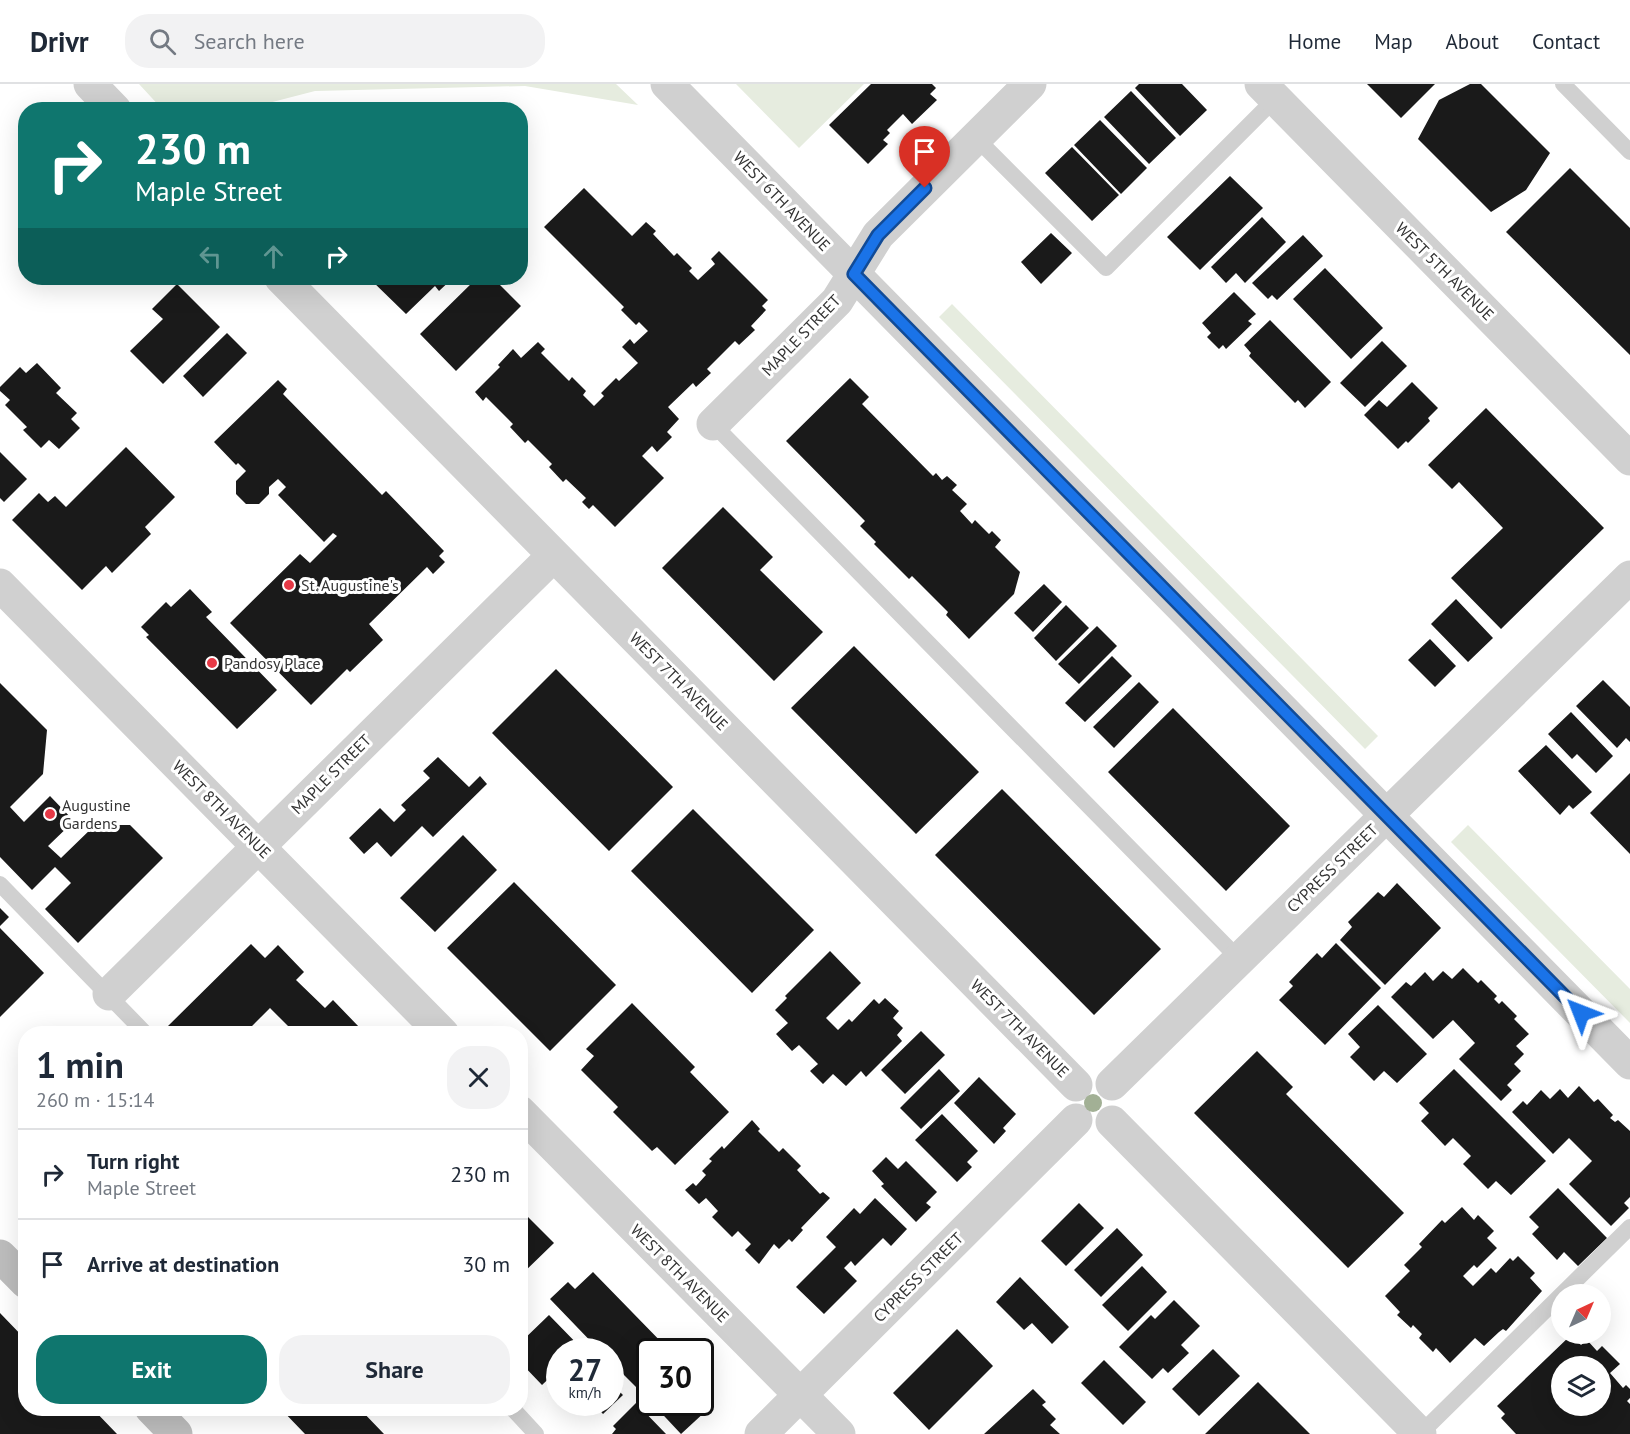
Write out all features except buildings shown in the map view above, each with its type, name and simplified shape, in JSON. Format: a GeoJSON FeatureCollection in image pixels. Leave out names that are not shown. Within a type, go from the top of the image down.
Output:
{"type":"FeatureCollection","features":[{"type":"Feature","properties":{"kind":"main road"},"geometry":{"type":"LineString","coordinates":[[0,1256],[18,1274]]}},
{"type":"Feature","properties":{"kind":"main road"},"geometry":{"type":"LineString","coordinates":[[159,1416],[176,1434]]}},
{"type":"Feature","properties":{"kind":"street"},"geometry":{"type":"LineString","coordinates":[[90,84],[108,102]]}},
{"type":"Feature","properties":{"kind":"street","name":"WEST 6TH AVENUE"},"geometry":{"type":"LineString","coordinates":[[667,84],[1630,1063]]}},
{"type":"Feature","properties":{"kind":"street","name":"MAPLE STREET"},"geometry":{"type":"LineString","coordinates":[[712,424],[837,301],[878,235],[1030,84]]}},
{"type":"Feature","properties":{"kind":"street","name":"WEST 5TH AVENUE"},"geometry":{"type":"LineString","coordinates":[[1268,92],[1630,459]]}},
{"type":"Feature","properties":{"kind":"street","name":"WEST 7TH AVENUE"},"geometry":{"type":"LineString","coordinates":[[288,285],[1076,1086]]}},
{"type":"Feature","properties":{"kind":"street","name":"MAPLE STREET"},"geometry":{"type":"LineString","coordinates":[[109,994],[554,555]]}},
{"type":"Feature","properties":{"kind":"street","name":"CYPRESS STREET"},"geometry":{"type":"LineString","coordinates":[[1112,1083],[1630,577]]}},
{"type":"Feature","properties":{"kind":"street","name":"WEST 8TH AVENUE"},"geometry":{"type":"LineString","coordinates":[[0,585],[435,1026]]}},
{"type":"Feature","properties":{"kind":"street"},"geometry":{"type":"LineString","coordinates":[[1098,1077],[1112,1083],[1117,1090],[1120,1107],[1112,1122],[1106,1127],[1089,1128],[1076,1120],[1069,1106],[1076,1086],[1083,1080],[1098,1077]]}},
{"type":"Feature","properties":{"kind":"street","name":"WEST 8TH AVENUE"},"geometry":{"type":"LineString","coordinates":[[528,1120],[839,1434]]}},
{"type":"Feature","properties":{"kind":"street","name":"CYPRESS STREET"},"geometry":{"type":"LineString","coordinates":[[760,1434],[1076,1120]]}},
{"type":"Feature","properties":{"kind":"street"},"geometry":{"type":"LineString","coordinates":[[1112,1122],[1420,1434]]}},
{"type":"Feature","properties":{"kind":"lane"},"geometry":{"type":"LineString","coordinates":[[1563,84],[1630,152]]}},
{"type":"Feature","properties":{"kind":"lane"},"geometry":{"type":"LineString","coordinates":[[976,138],[1106,268],[1268,92]]}},
{"type":"Feature","properties":{"kind":"lane"},"geometry":{"type":"LineString","coordinates":[[712,424],[1239,959]]}},
{"type":"Feature","properties":{"kind":"lane"},"geometry":{"type":"LineString","coordinates":[[0,884],[139,1026]]}},
{"type":"Feature","properties":{"kind":"lane"},"geometry":{"type":"LineString","coordinates":[[1420,1434],[1630,1227]]}},
{"type":"Feature","properties":{"kind":"lane"},"geometry":{"type":"LineString","coordinates":[[519,1416],[536,1434]]}},
{"type":"Feature","properties":{"kind":"shaded area"},"geometry":{"type":"Polygon","coordinates":[[[139,84],[616,84],[638,105],[525,86],[315,91],[272,102],[156,102],[139,84]]]}},
{"type":"Feature","properties":{"kind":"shaded area"},"geometry":{"type":"Polygon","coordinates":[[[736,84],[864,84],[799,148],[736,84]]]}},
{"type":"Feature","properties":{"kind":"shaded area"},"geometry":{"type":"Polygon","coordinates":[[[952,304],[1378,736],[1365,749],[939,317],[952,304]]]}},
{"type":"Feature","properties":{"kind":"shaded area"},"geometry":{"type":"Polygon","coordinates":[[[1468,825],[1630,989],[1630,1023],[1451,842],[1468,825]]]}},
{"type":"Feature","properties":{"kind":"place","name":"St. Augustine's"},"geometry":{"type":"Point","coordinates":[289,585]}},
{"type":"Feature","properties":{"kind":"place","name":"Pandosy Place"},"geometry":{"type":"Point","coordinates":[212,663]}},
{"type":"Feature","properties":{"kind":"place","name":"Augustine Gardens"},"geometry":{"type":"Point","coordinates":[50,814]}},
{"type":"Feature","properties":{"kind":"route"},"geometry":{"type":"LineString","coordinates":[[925,188],[878,235],[854,274],[1581,1013]]}}]}
